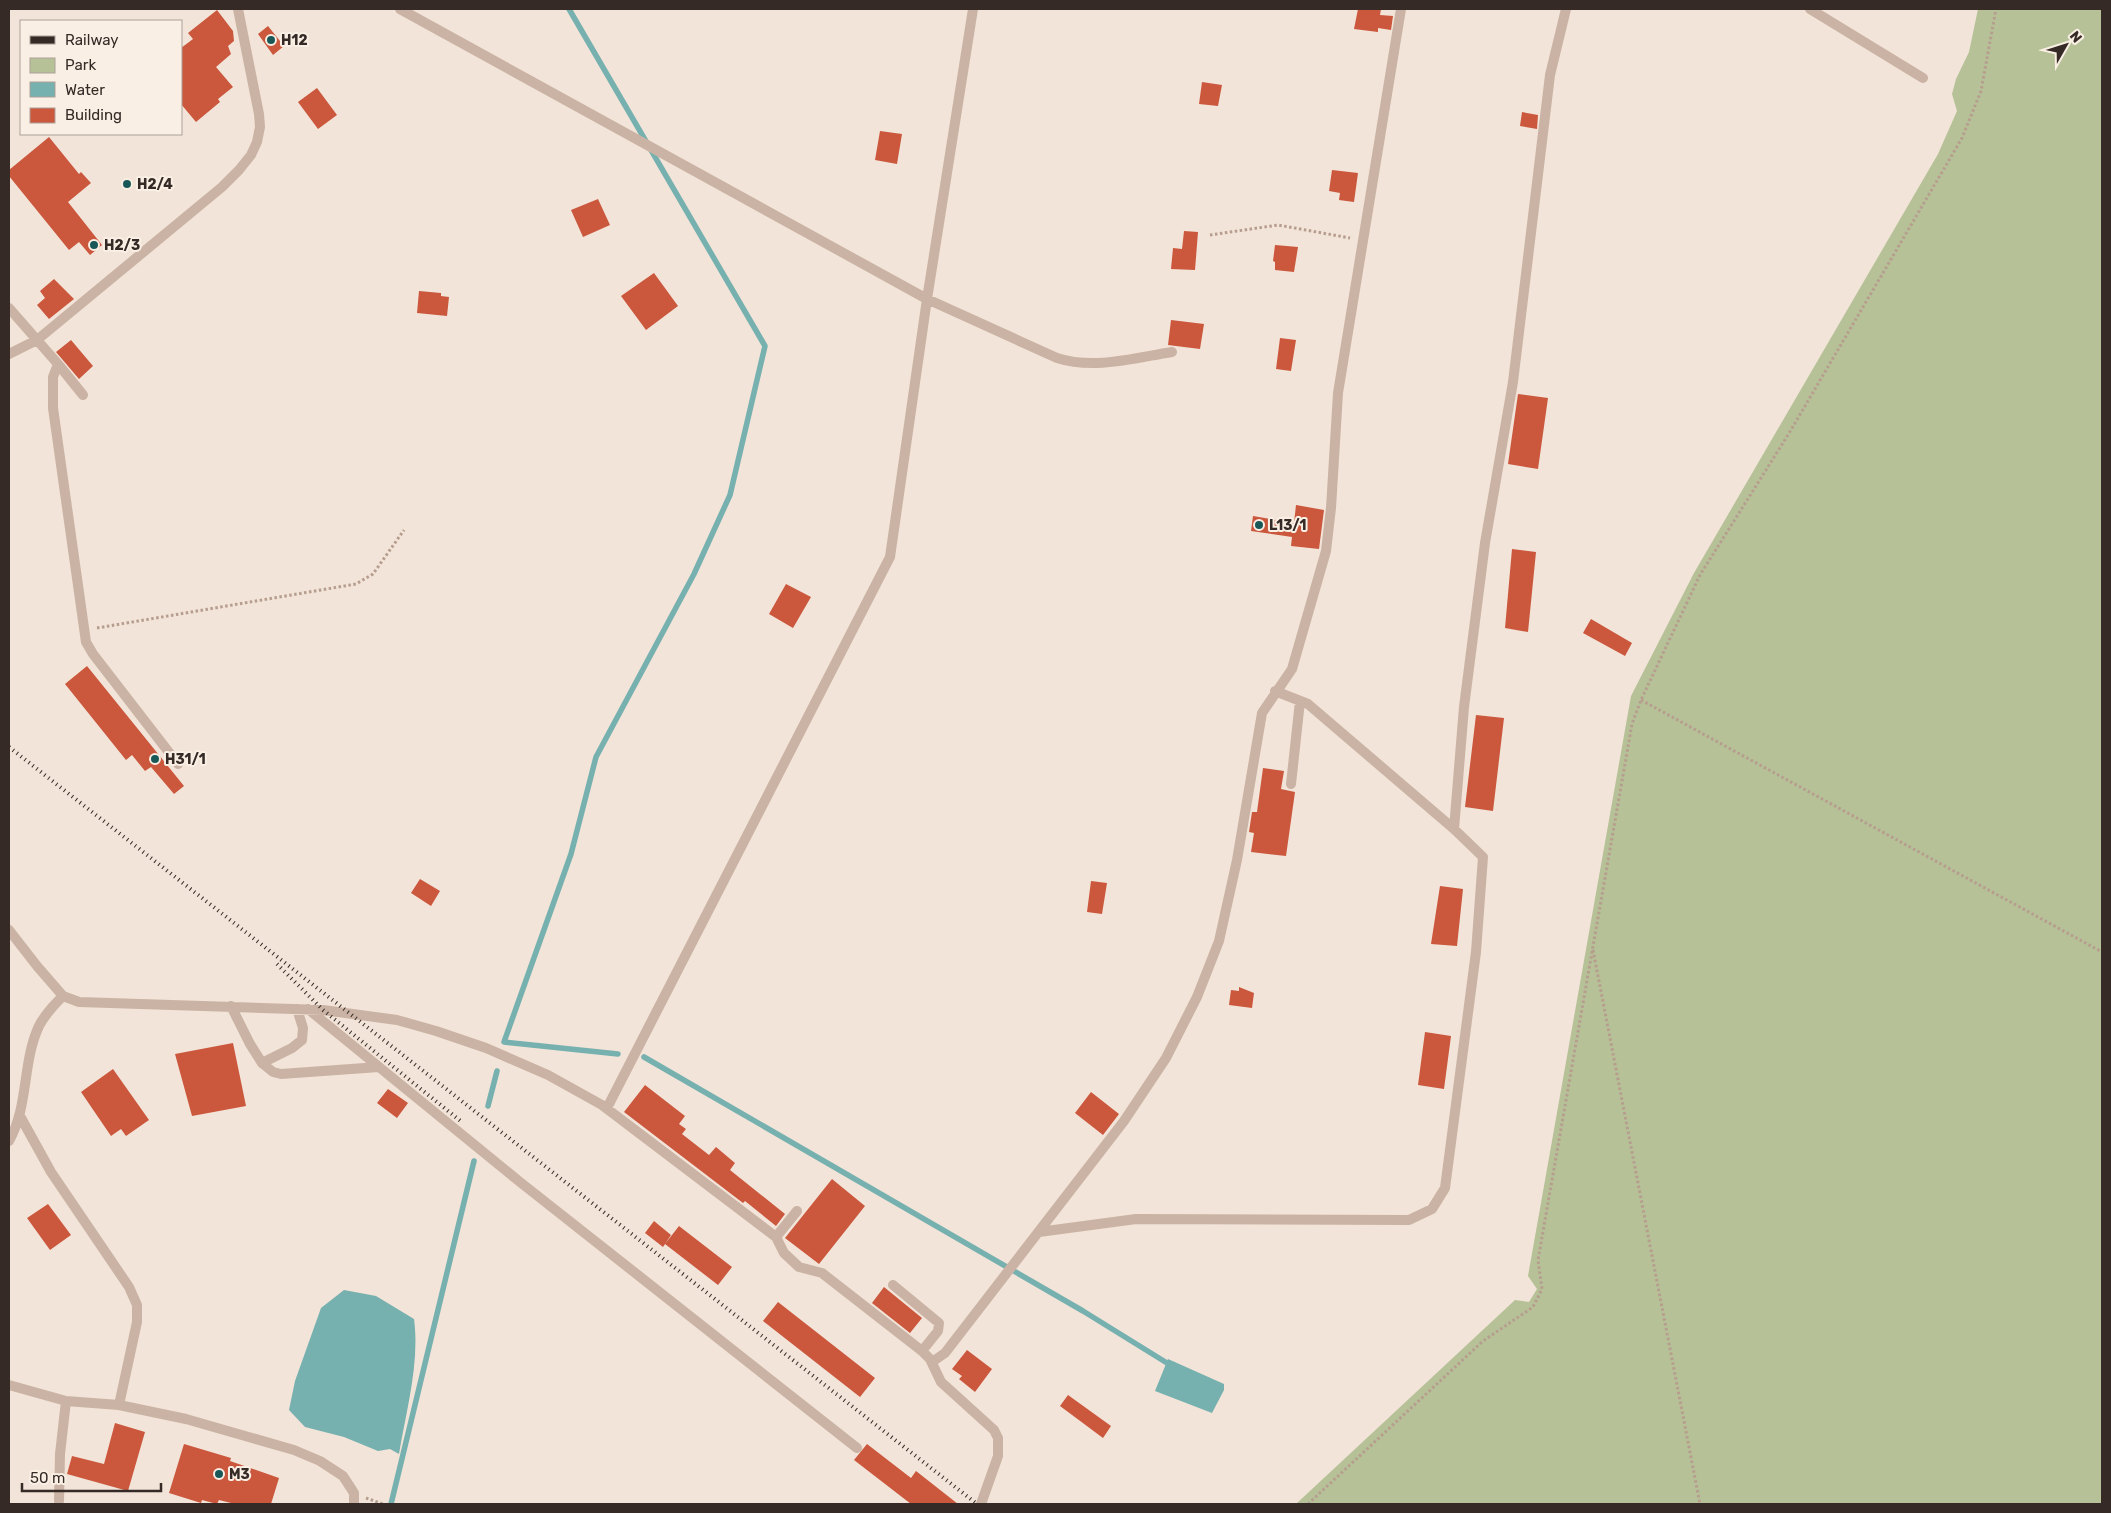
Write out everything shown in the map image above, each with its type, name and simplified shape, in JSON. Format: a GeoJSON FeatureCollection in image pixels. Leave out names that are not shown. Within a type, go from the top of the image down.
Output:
{"type":"FeatureCollection","features":[{"type":"Feature","properties":{"kind":"lane"},"geometry":{"type":"LineString","coordinates":[[9,354],[37,340],[222,187],[251,155],[260,128],[259,114],[238,9]]}},
{"type":"Feature","properties":{"kind":"lane"},"geometry":{"type":"LineString","coordinates":[[400,9],[927,299],[1074,363],[1090,364],[1172,352]]}},
{"type":"Feature","properties":{"kind":"lane"},"geometry":{"type":"LineString","coordinates":[[607,1108],[885,568],[892,545],[927,299],[973,9]]}},
{"type":"Feature","properties":{"kind":"lane"},"geometry":{"type":"LineString","coordinates":[[932,1362],[945,1353],[1124,1121],[1166,1058],[1197,997],[1221,932],[1237,860],[1262,713],[1292,669],[1326,552],[1331,508],[1338,393],[1401,9]]}},
{"type":"Feature","properties":{"kind":"lane"},"geometry":{"type":"LineString","coordinates":[[1454,829],[1464,707],[1485,543],[1513,382],[1550,75],[1566,9]]}},
{"type":"Feature","properties":{"kind":"lane"},"geometry":{"type":"LineString","coordinates":[[1810,9],[1923,78]]}},
{"type":"Feature","properties":{"kind":"lane"},"geometry":{"type":"LineString","coordinates":[[9,308],[84,395]]}},
{"type":"Feature","properties":{"kind":"lane"},"geometry":{"type":"LineString","coordinates":[[58,364],[53,376],[53,408],[86,642],[178,764]]}},
{"type":"Feature","properties":{"kind":"lane"},"geometry":{"type":"LineString","coordinates":[[1039,1232],[1136,1219],[1409,1220],[1432,1209],[1445,1188],[1476,952],[1483,858],[1454,829],[1308,704],[1275,692]]}},
{"type":"Feature","properties":{"kind":"lane"},"geometry":{"type":"LineString","coordinates":[[1291,784],[1300,701]]}},
{"type":"Feature","properties":{"kind":"lane"},"geometry":{"type":"LineString","coordinates":[[9,930],[63,996],[79,1002],[308,1009],[397,1020],[436,1030],[486,1048],[548,1075],[607,1108],[776,1237],[784,1252],[799,1266],[822,1273],[922,1351],[932,1362],[941,1382],[988,1423],[998,1438],[998,1456],[981,1504]]}},
{"type":"Feature","properties":{"kind":"lane"},"geometry":{"type":"LineString","coordinates":[[9,1141],[20,1116],[35,1038],[44,1017],[63,996]]}},
{"type":"Feature","properties":{"kind":"lane"},"geometry":{"type":"LineString","coordinates":[[231,1006],[262,1063],[273,1072],[281,1074],[379,1067]]}},
{"type":"Feature","properties":{"kind":"lane"},"geometry":{"type":"LineString","coordinates":[[262,1063],[292,1048],[302,1040],[303,1028],[297,1009]]}},
{"type":"Feature","properties":{"kind":"lane"},"geometry":{"type":"LineString","coordinates":[[308,1009],[520,1182],[857,1448]]}},
{"type":"Feature","properties":{"kind":"lane"},"geometry":{"type":"LineString","coordinates":[[20,1116],[51,1172],[129,1288],[137,1305],[137,1322],[119,1405]]}},
{"type":"Feature","properties":{"kind":"lane"},"geometry":{"type":"LineString","coordinates":[[776,1237],[797,1211]]}},
{"type":"Feature","properties":{"kind":"lane"},"geometry":{"type":"LineString","coordinates":[[893,1285],[939,1323],[938,1331],[922,1351]]}},
{"type":"Feature","properties":{"kind":"lane"},"geometry":{"type":"LineString","coordinates":[[9,1385],[66,1401],[119,1405],[210,1425],[307,1455],[343,1476],[354,1492],[354,1504]]}},
{"type":"Feature","properties":{"kind":"lane"},"geometry":{"type":"LineString","coordinates":[[59,1501],[60,1454],[66,1401]]}},
{"type":"Feature","properties":{"kind":"path"},"geometry":{"type":"LineString","coordinates":[[1308,1504],[1484,1341],[1533,1307],[1542,1290],[1538,1260],[1632,724],[1641,700],[1700,574],[1788,435],[1962,138],[1981,91],[1996,9]]}},
{"type":"Feature","properties":{"kind":"path"},"geometry":{"type":"LineString","coordinates":[[1210,235],[1278,225],[1364,241]]}},
{"type":"Feature","properties":{"kind":"path"},"geometry":{"type":"LineString","coordinates":[[83,630],[356,584],[374,574],[404,530]]}},
{"type":"Feature","properties":{"kind":"path"},"geometry":{"type":"LineString","coordinates":[[1641,700],[2102,952]]}},
{"type":"Feature","properties":{"kind":"path"},"geometry":{"type":"LineString","coordinates":[[1592,946],[1700,1504]]}},
{"type":"Feature","properties":{"kind":"green space"},"geometry":{"type":"Polygon","coordinates":[[[1978,9],[2102,9],[2102,1504],[1296,1504],[1515,1300],[1529,1302],[1537,1289],[1528,1276],[1631,696],[1694,573],[1938,154],[1957,111],[1952,94],[1956,79],[1969,52],[1978,9]]]}},
{"type":"Feature","properties":{"kind":"water"},"geometry":{"type":"Polygon","coordinates":[[[344,1290],[376,1296],[414,1319],[414,1370],[399,1454],[390,1449],[378,1451],[344,1437],[305,1427],[289,1410],[295,1381],[321,1308],[344,1290]]]}},
{"type":"Feature","properties":{"kind":"water"},"geometry":{"type":"Polygon","coordinates":[[[1168,1359],[1224,1384],[1224,1390],[1212,1413],[1155,1391],[1168,1359]]]}},
{"type":"Feature","properties":{"kind":"building"},"geometry":{"type":"Polygon","coordinates":[[[1358,9],[1381,9],[1380,15],[1393,16],[1391,30],[1378,28],[1378,32],[1354,29],[1358,9]]]}},
{"type":"Feature","properties":{"kind":"building"},"geometry":{"type":"Polygon","coordinates":[[[217,10],[233,31],[234,41],[228,46],[231,54],[216,67],[233,87],[218,99],[220,102],[196,122],[182,105],[182,47],[193,39],[188,33],[217,10]]]}},
{"type":"Feature","properties":{"kind":"building","name":"H12"},"geometry":{"type":"Polygon","coordinates":[[[268,26],[284,46],[273,55],[258,34],[268,26]]]}},
{"type":"Feature","properties":{"kind":"building"},"geometry":{"type":"Polygon","coordinates":[[[1202,82],[1222,85],[1218,106],[1199,104],[1202,82]]]}},
{"type":"Feature","properties":{"kind":"building"},"geometry":{"type":"Polygon","coordinates":[[[317,88],[337,115],[318,129],[298,102],[317,88]]]}},
{"type":"Feature","properties":{"kind":"building"},"geometry":{"type":"Polygon","coordinates":[[[1522,112],[1538,115],[1537,129],[1520,126],[1522,112]]]}},
{"type":"Feature","properties":{"kind":"building"},"geometry":{"type":"Polygon","coordinates":[[[880,131],[902,134],[897,164],[875,160],[880,131]]]}},
{"type":"Feature","properties":{"kind":"building"},"geometry":{"type":"Polygon","coordinates":[[[49,137],[79,174],[81,172],[91,183],[68,202],[102,245],[90,255],[79,242],[69,250],[9,176],[9,170],[49,137]]]}},
{"type":"Feature","properties":{"kind":"building"},"geometry":{"type":"Polygon","coordinates":[[[1332,170],[1358,173],[1354,202],[1339,200],[1340,193],[1329,191],[1332,170]]]}},
{"type":"Feature","properties":{"kind":"building"},"geometry":{"type":"Polygon","coordinates":[[[598,199],[610,225],[583,237],[571,210],[598,199]]]}},
{"type":"Feature","properties":{"kind":"building"},"geometry":{"type":"Polygon","coordinates":[[[1184,231],[1198,232],[1195,270],[1171,269],[1173,248],[1182,249],[1184,231]]]}},
{"type":"Feature","properties":{"kind":"building"},"geometry":{"type":"Polygon","coordinates":[[[1275,245],[1298,247],[1294,272],[1275,270],[1275,262],[1273,261],[1275,245]]]}},
{"type":"Feature","properties":{"kind":"building"},"geometry":{"type":"Polygon","coordinates":[[[654,273],[678,306],[646,330],[621,296],[654,273]]]}},
{"type":"Feature","properties":{"kind":"building"},"geometry":{"type":"Polygon","coordinates":[[[54,279],[74,299],[49,319],[37,305],[45,298],[40,291],[54,279]]]}},
{"type":"Feature","properties":{"kind":"building"},"geometry":{"type":"Polygon","coordinates":[[[419,291],[441,293],[441,296],[449,297],[447,316],[417,313],[419,291]]]}},
{"type":"Feature","properties":{"kind":"building"},"geometry":{"type":"Polygon","coordinates":[[[1171,320],[1204,324],[1200,349],[1168,345],[1171,320]]]}},
{"type":"Feature","properties":{"kind":"building"},"geometry":{"type":"Polygon","coordinates":[[[1280,338],[1296,340],[1291,371],[1276,369],[1280,338]]]}},
{"type":"Feature","properties":{"kind":"building"},"geometry":{"type":"Polygon","coordinates":[[[71,340],[93,366],[79,379],[56,352],[71,340]]]}},
{"type":"Feature","properties":{"kind":"building"},"geometry":{"type":"Polygon","coordinates":[[[1518,394],[1548,398],[1538,469],[1508,464],[1518,394]]]}},
{"type":"Feature","properties":{"kind":"building"},"geometry":{"type":"Polygon","coordinates":[[[1296,505],[1324,510],[1319,549],[1291,546],[1292,537],[1251,531],[1253,516],[1294,523],[1296,505]]]}},
{"type":"Feature","properties":{"kind":"building"},"geometry":{"type":"Polygon","coordinates":[[[1512,549],[1536,552],[1528,632],[1505,628],[1512,549]]]}},
{"type":"Feature","properties":{"kind":"building"},"geometry":{"type":"Polygon","coordinates":[[[786,584],[811,597],[793,628],[769,614],[786,584]]]}},
{"type":"Feature","properties":{"kind":"building"},"geometry":{"type":"Polygon","coordinates":[[[1591,619],[1632,643],[1625,656],[1583,633],[1591,619]]]}},
{"type":"Feature","properties":{"kind":"building"},"geometry":{"type":"Polygon","coordinates":[[[87,666],[184,786],[174,794],[151,767],[145,771],[132,755],[126,760],[65,684],[87,666]]]}},
{"type":"Feature","properties":{"kind":"building"},"geometry":{"type":"Polygon","coordinates":[[[1476,715],[1504,718],[1493,811],[1465,807],[1476,715]]]}},
{"type":"Feature","properties":{"kind":"building"},"geometry":{"type":"Polygon","coordinates":[[[1263,768],[1284,771],[1281,789],[1295,792],[1286,856],[1251,852],[1254,833],[1249,832],[1252,812],[1257,812],[1263,768]]]}},
{"type":"Feature","properties":{"kind":"building"},"geometry":{"type":"Polygon","coordinates":[[[420,879],[440,891],[431,906],[411,893],[420,879]]]}},
{"type":"Feature","properties":{"kind":"building"},"geometry":{"type":"Polygon","coordinates":[[[1091,881],[1107,883],[1102,914],[1087,912],[1091,881]]]}},
{"type":"Feature","properties":{"kind":"building"},"geometry":{"type":"Polygon","coordinates":[[[1440,886],[1463,889],[1457,946],[1431,944],[1440,886]]]}},
{"type":"Feature","properties":{"kind":"building"},"geometry":{"type":"Polygon","coordinates":[[[1239,987],[1254,993],[1252,1008],[1229,1005],[1231,990],[1239,991],[1239,987]]]}},
{"type":"Feature","properties":{"kind":"building"},"geometry":{"type":"Polygon","coordinates":[[[1425,1032],[1451,1036],[1444,1089],[1418,1085],[1425,1032]]]}},
{"type":"Feature","properties":{"kind":"building"},"geometry":{"type":"Polygon","coordinates":[[[233,1043],[246,1106],[192,1116],[175,1054],[233,1043]]]}},
{"type":"Feature","properties":{"kind":"building"},"geometry":{"type":"Polygon","coordinates":[[[113,1069],[149,1120],[126,1136],[121,1129],[111,1136],[81,1092],[113,1069]]]}},
{"type":"Feature","properties":{"kind":"building"},"geometry":{"type":"Polygon","coordinates":[[[645,1085],[685,1116],[679,1124],[686,1129],[682,1134],[709,1155],[716,1147],[735,1163],[730,1170],[785,1214],[776,1226],[624,1112],[645,1085]]]}},
{"type":"Feature","properties":{"kind":"building"},"geometry":{"type":"Polygon","coordinates":[[[388,1089],[408,1103],[397,1118],[377,1103],[388,1089]]]}},
{"type":"Feature","properties":{"kind":"building"},"geometry":{"type":"Polygon","coordinates":[[[1091,1092],[1119,1114],[1103,1135],[1075,1113],[1091,1092]]]}},
{"type":"Feature","properties":{"kind":"building"},"geometry":{"type":"Polygon","coordinates":[[[832,1179],[865,1206],[819,1264],[785,1238],[832,1179]]]}},
{"type":"Feature","properties":{"kind":"building"},"geometry":{"type":"Polygon","coordinates":[[[48,1204],[71,1235],[50,1250],[27,1218],[48,1204]]]}},
{"type":"Feature","properties":{"kind":"building"},"geometry":{"type":"Polygon","coordinates":[[[654,1221],[671,1235],[663,1247],[645,1233],[654,1221]]]}},
{"type":"Feature","properties":{"kind":"building"},"geometry":{"type":"Polygon","coordinates":[[[679,1226],[732,1267],[718,1285],[665,1244],[679,1226]]]}},
{"type":"Feature","properties":{"kind":"building"},"geometry":{"type":"Polygon","coordinates":[[[884,1287],[922,1318],[910,1333],[872,1303],[884,1287]]]}},
{"type":"Feature","properties":{"kind":"building"},"geometry":{"type":"Polygon","coordinates":[[[778,1302],[875,1378],[860,1397],[763,1321],[778,1302]]]}},
{"type":"Feature","properties":{"kind":"building"},"geometry":{"type":"Polygon","coordinates":[[[967,1350],[992,1369],[975,1392],[959,1379],[962,1376],[952,1369],[967,1350]]]}},
{"type":"Feature","properties":{"kind":"building"},"geometry":{"type":"Polygon","coordinates":[[[1068,1395],[1111,1426],[1103,1438],[1060,1406],[1068,1395]]]}},
{"type":"Feature","properties":{"kind":"building"},"geometry":{"type":"Polygon","coordinates":[[[115,1423],[145,1432],[128,1491],[67,1474],[72,1456],[104,1464],[115,1423]]]}},
{"type":"Feature","properties":{"kind":"building","name":"M3"},"geometry":{"type":"Polygon","coordinates":[[[184,1444],[231,1458],[230,1461],[279,1478],[271,1504],[235,1504],[219,1500],[217,1504],[202,1500],[201,1503],[169,1493],[184,1444]]]}},
{"type":"Feature","properties":{"kind":"building"},"geometry":{"type":"Polygon","coordinates":[[[867,1444],[911,1478],[916,1471],[958,1504],[911,1504],[854,1460],[867,1444]]]}},
{"type":"Feature","properties":{"kind":"waterway"},"geometry":{"type":"LineString","coordinates":[[569,9],[765,346],[730,495],[694,574],[596,757],[571,854],[504,1042],[618,1054]]}},
{"type":"Feature","properties":{"kind":"waterway"},"geometry":{"type":"LineString","coordinates":[[644,1057],[1083,1311],[1167,1363]]}},
{"type":"Feature","properties":{"kind":"waterway"},"geometry":{"type":"LineString","coordinates":[[488,1106],[497,1071]]}},
{"type":"Feature","properties":{"kind":"waterway"},"geometry":{"type":"LineString","coordinates":[[391,1504],[474,1161]]}},
{"type":"Feature","properties":{"kind":"railway"},"geometry":{"type":"LineString","coordinates":[[9,747],[977,1504]]}},
{"type":"Feature","properties":{"kind":"railway"},"geometry":{"type":"LineString","coordinates":[[277,964],[323,1010],[463,1123]]}},
{"type":"Feature","properties":{"kind":"place","name":"H12"},"geometry":{"type":"Point","coordinates":[271,40]}},
{"type":"Feature","properties":{"kind":"place","name":"H2/4"},"geometry":{"type":"Point","coordinates":[127,184]}},
{"type":"Feature","properties":{"kind":"place","name":"H2/3"},"geometry":{"type":"Point","coordinates":[94,245]}},
{"type":"Feature","properties":{"kind":"place","name":"L13/1"},"geometry":{"type":"Point","coordinates":[1259,525]}},
{"type":"Feature","properties":{"kind":"place","name":"H31/1"},"geometry":{"type":"Point","coordinates":[155,759]}},
{"type":"Feature","properties":{"kind":"place","name":"M3"},"geometry":{"type":"Point","coordinates":[219,1474]}}]}
